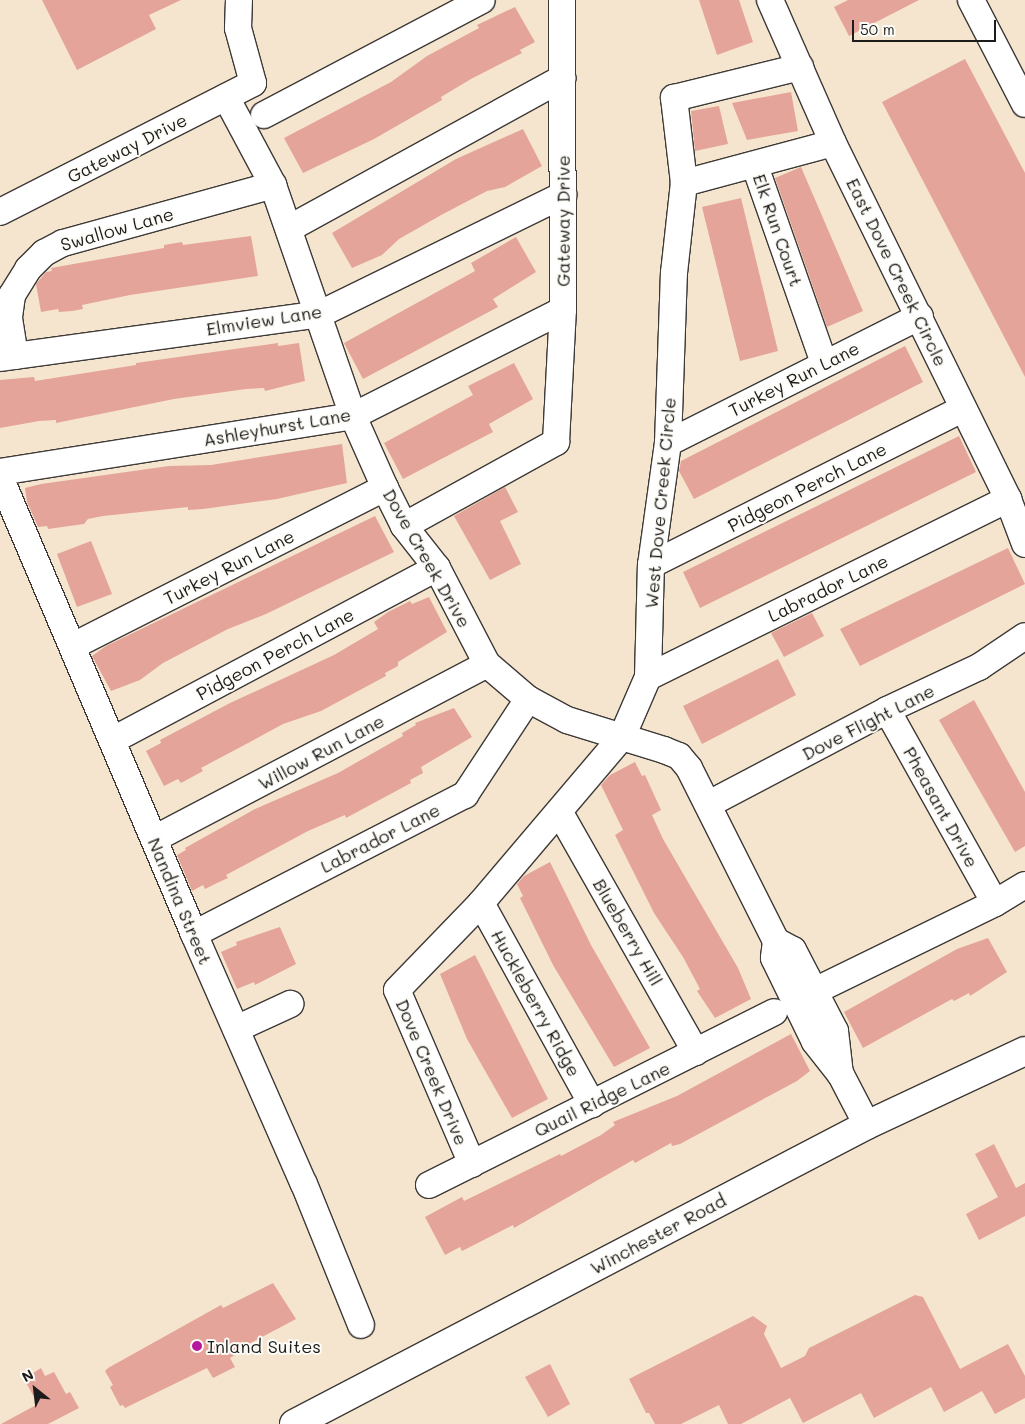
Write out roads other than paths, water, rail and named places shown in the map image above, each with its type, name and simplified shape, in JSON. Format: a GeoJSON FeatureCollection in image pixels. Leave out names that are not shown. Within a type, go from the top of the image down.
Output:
{"type":"FeatureCollection","features":[{"type":"Feature","properties":{"kind":"main road","name":"Winchester Road"},"geometry":{"type":"LineString","coordinates":[[294,1424],[868,1125],[1025,1051]]}},
{"type":"Feature","properties":{"kind":"street","name":"Gateway Drive"},"geometry":{"type":"LineString","coordinates":[[0,212],[253,83],[238,28],[239,0]]}},
{"type":"Feature","properties":{"kind":"street"},"geometry":{"type":"LineString","coordinates":[[264,115],[482,0]]}},
{"type":"Feature","properties":{"kind":"street","name":"Gateway Drive"},"geometry":{"type":"LineString","coordinates":[[404,526],[556,442],[563,310],[562,0]]}},
{"type":"Feature","properties":{"kind":"street","name":"East Dove Creek Circle"},"geometry":{"type":"LineString","coordinates":[[770,0],[833,143],[920,316],[963,409],[1008,499],[1025,544]]}},
{"type":"Feature","properties":{"kind":"street"},"geometry":{"type":"LineString","coordinates":[[971,0],[1025,104]]}},
{"type":"Feature","properties":{"kind":"street","name":"West Dove Creek Circle"},"geometry":{"type":"LineString","coordinates":[[622,737],[648,677],[652,565],[668,443],[674,273],[684,183],[674,98],[800,67]]}},
{"type":"Feature","properties":{"kind":"street"},"geometry":{"type":"LineString","coordinates":[[290,228],[563,78]]}},
{"type":"Feature","properties":{"kind":"street","name":"Dove Creek Drive"},"geometry":{"type":"LineString","coordinates":[[226,97],[273,185],[320,314],[353,416],[385,488],[404,526],[437,568],[488,664],[528,699],[567,720],[622,737],[560,813],[481,903],[397,990],[472,1164]]}},
{"type":"Feature","properties":{"kind":"street"},"geometry":{"type":"LineString","coordinates":[[755,166],[833,143]]}},
{"type":"Feature","properties":{"kind":"street","name":"Elk Run Court"},"geometry":{"type":"LineString","coordinates":[[684,183],[755,166],[824,363]]}},
{"type":"Feature","properties":{"kind":"street","name":"Swallow Lane"},"geometry":{"type":"LineString","coordinates":[[7,357],[12,295],[28,269],[44,253],[63,243],[273,185]]}},
{"type":"Feature","properties":{"kind":"street","name":"Elmview Lane"},"geometry":{"type":"LineString","coordinates":[[7,357],[320,314],[564,195]]}},
{"type":"Feature","properties":{"kind":"street","name":"Ashleyhurst Lane"},"geometry":{"type":"LineString","coordinates":[[0,472],[353,416],[563,310]]}},
{"type":"Feature","properties":{"kind":"street","name":"Turkey Run Lane"},"geometry":{"type":"LineString","coordinates":[[668,443],[920,316]]}},
{"type":"Feature","properties":{"kind":"street","name":"Pidgeon Perch Lane"},"geometry":{"type":"LineString","coordinates":[[652,565],[963,409]]}},
{"type":"Feature","properties":{"kind":"street","name":"Nandina Street"},"geometry":{"type":"LineString","coordinates":[[0,477],[361,1325]]}},
{"type":"Feature","properties":{"kind":"street","name":"Turkey Run Lane"},"geometry":{"type":"LineString","coordinates":[[73,646],[385,488]]}},
{"type":"Feature","properties":{"kind":"street","name":"Labrador Lane"},"geometry":{"type":"LineString","coordinates":[[648,677],[1008,499]]}},
{"type":"Feature","properties":{"kind":"street","name":"Pidgeon Perch Lane"},"geometry":{"type":"LineString","coordinates":[[113,740],[437,568]]}},
{"type":"Feature","properties":{"kind":"street","name":"Dove Flight Lane"},"geometry":{"type":"LineString","coordinates":[[709,804],[887,710],[979,667],[1025,636]]}},
{"type":"Feature","properties":{"kind":"street","name":"Willow Run Lane"},"geometry":{"type":"LineString","coordinates":[[154,839],[488,664]]}},
{"type":"Feature","properties":{"kind":"street","name":"Labrador Lane"},"geometry":{"type":"LineString","coordinates":[[194,934],[465,795],[528,699]]}},
{"type":"Feature","properties":{"kind":"street","name":"Pheasant Drive"},"geometry":{"type":"LineString","coordinates":[[887,710],[995,903]]}},
{"type":"Feature","properties":{"kind":"street"},"geometry":{"type":"LineString","coordinates":[[622,737],[679,756],[709,804],[776,941],[793,950],[802,997],[835,1031],[840,1075],[868,1125]]}},
{"type":"Feature","properties":{"kind":"street","name":"Blueberry Hill"},"geometry":{"type":"LineString","coordinates":[[560,813],[696,1052]]}},
{"type":"Feature","properties":{"kind":"street","name":"Quail Ridge Lane"},"geometry":{"type":"LineString","coordinates":[[429,1185],[802,997],[995,903],[1025,885]]}},
{"type":"Feature","properties":{"kind":"street","name":"Huckleberry Ridge"},"geometry":{"type":"LineString","coordinates":[[481,903],[592,1104]]}},
{"type":"Feature","properties":{"kind":"street"},"geometry":{"type":"LineString","coordinates":[[236,1029],[290,1004]]}},
{"type":"Feature","properties":{"kind":"place","name":"Inland Suites"},"geometry":{"type":"Point","coordinates":[197,1346]}}]}
